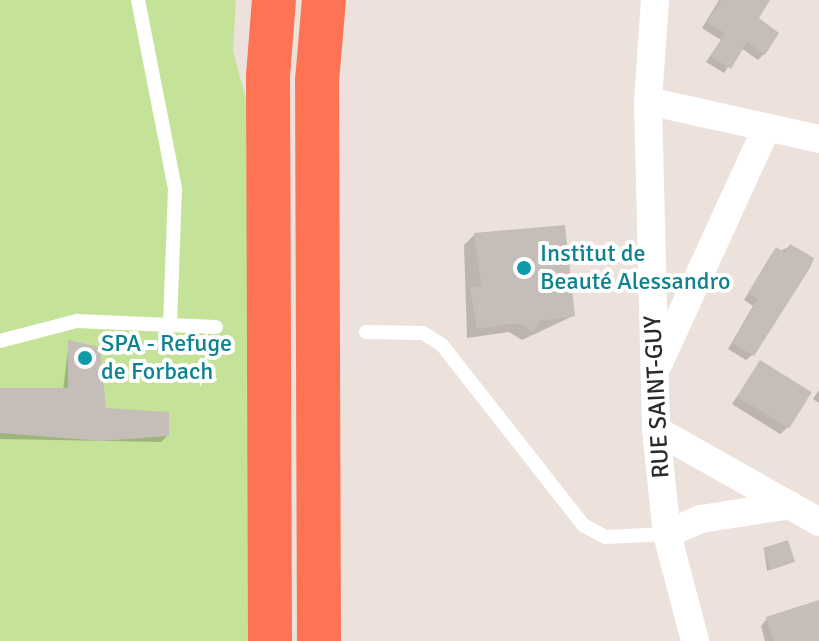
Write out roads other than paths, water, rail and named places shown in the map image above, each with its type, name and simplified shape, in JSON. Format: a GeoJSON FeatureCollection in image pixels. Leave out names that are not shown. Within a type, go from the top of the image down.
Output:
{"type":"FeatureCollection","features":[{"type":"Feature","properties":{"kind":"highway"},"geometry":{"type":"LineString","coordinates":[[270,641],[268,76],[274,0]]}},
{"type":"Feature","properties":{"kind":"highway"},"geometry":{"type":"LineString","coordinates":[[319,641],[317,81],[324,0]]}},
{"type":"Feature","properties":{"kind":"street","name":"RUE SAINT-GUY"},"geometry":{"type":"LineString","coordinates":[[655,0],[648,101],[656,430],[667,534],[695,641]]}},
{"type":"Feature","properties":{"kind":"street"},"geometry":{"type":"LineString","coordinates":[[648,101],[819,139]]}},
{"type":"Feature","properties":{"kind":"street"},"geometry":{"type":"LineString","coordinates":[[654,373],[766,129]]}},
{"type":"Feature","properties":{"kind":"street"},"geometry":{"type":"LineString","coordinates":[[656,430],[819,522]]}},
{"type":"Feature","properties":{"kind":"street"},"geometry":{"type":"LineString","coordinates":[[667,534],[701,519],[790,505]]}},
{"type":"Feature","properties":{"kind":"lane"},"geometry":{"type":"LineString","coordinates":[[138,0],[175,189],[170,325]]}},
{"type":"Feature","properties":{"kind":"lane"},"geometry":{"type":"LineString","coordinates":[[0,341],[77,321],[216,327]]}},
{"type":"Feature","properties":{"kind":"lane"},"geometry":{"type":"LineString","coordinates":[[366,332],[423,333],[442,345],[583,525],[627,540],[667,534]]}},
{"type":"Feature","properties":{"kind":"place","name":"Institut de Beauté Alessandro"},"geometry":{"type":"Point","coordinates":[524,268]}},
{"type":"Feature","properties":{"kind":"place","name":"SPA - Refuge de Forbach"},"geometry":{"type":"Point","coordinates":[85,358]}}]}
